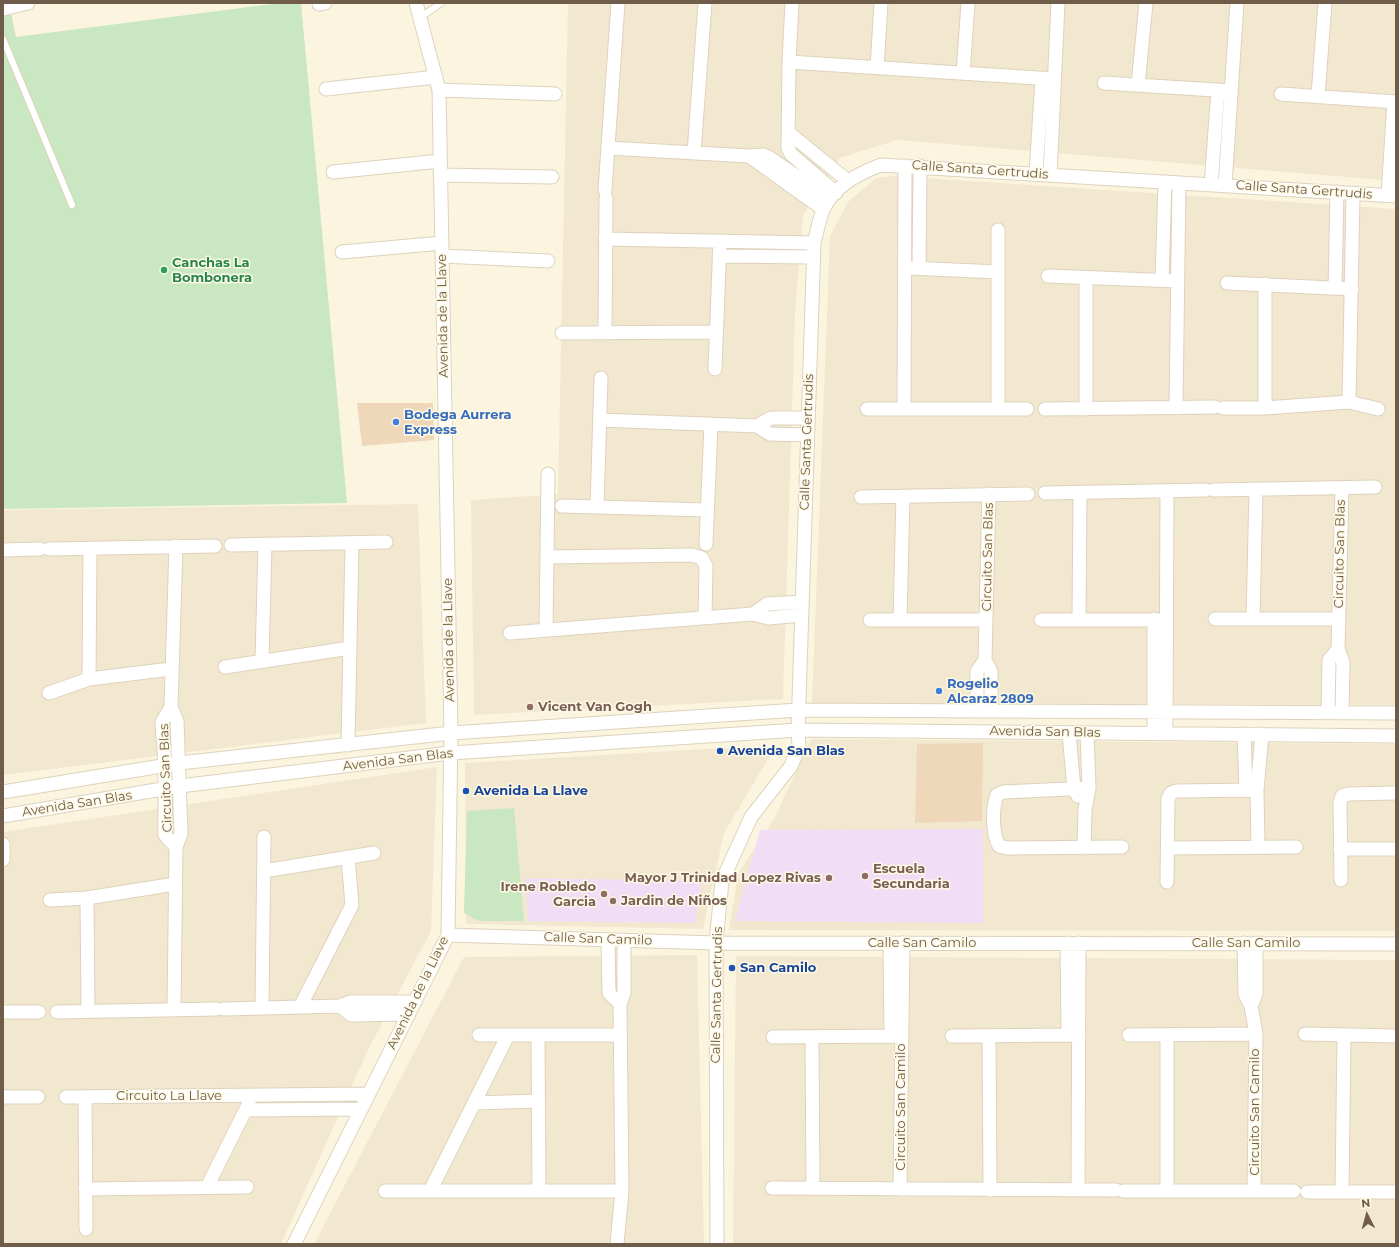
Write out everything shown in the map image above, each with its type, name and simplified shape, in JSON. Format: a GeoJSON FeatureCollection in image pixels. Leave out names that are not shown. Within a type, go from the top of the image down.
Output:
{"type":"FeatureCollection","features":[{"type":"Feature","properties":{"kind":"street"},"geometry":{"type":"LineString","coordinates":[[3,9],[28,3]]}},
{"type":"Feature","properties":{"kind":"street","name":"Avenida de la Llave"},"geometry":{"type":"LineString","coordinates":[[294,1244],[448,935],[451,734],[438,83],[416,3]]}},
{"type":"Feature","properties":{"kind":"street"},"geometry":{"type":"LineString","coordinates":[[605,333],[606,194],[618,3]]}},
{"type":"Feature","properties":{"kind":"street"},"geometry":{"type":"LineString","coordinates":[[694,153],[705,3]]}},
{"type":"Feature","properties":{"kind":"street"},"geometry":{"type":"LineString","coordinates":[[792,3],[789,62],[788,148],[791,154],[830,200]]}},
{"type":"Feature","properties":{"kind":"street"},"geometry":{"type":"LineString","coordinates":[[877,68],[881,3]]}},
{"type":"Feature","properties":{"kind":"street"},"geometry":{"type":"LineString","coordinates":[[963,73],[968,3]]}},
{"type":"Feature","properties":{"kind":"street"},"geometry":{"type":"LineString","coordinates":[[1036,174],[1058,3]]}},
{"type":"Feature","properties":{"kind":"street"},"geometry":{"type":"LineString","coordinates":[[1138,85],[1146,3]]}},
{"type":"Feature","properties":{"kind":"street"},"geometry":{"type":"LineString","coordinates":[[1211,184],[1237,3]]}},
{"type":"Feature","properties":{"kind":"street"},"geometry":{"type":"LineString","coordinates":[[1318,96],[1325,3]]}},
{"type":"Feature","properties":{"kind":"street"},"geometry":{"type":"LineString","coordinates":[[789,62],[1048,79]]}},
{"type":"Feature","properties":{"kind":"street"},"geometry":{"type":"LineString","coordinates":[[1048,79],[1050,174]]}},
{"type":"Feature","properties":{"kind":"street"},"geometry":{"type":"LineString","coordinates":[[326,89],[438,83],[555,94]]}},
{"type":"Feature","properties":{"kind":"street"},"geometry":{"type":"LineString","coordinates":[[1104,83],[1225,90]]}},
{"type":"Feature","properties":{"kind":"street"},"geometry":{"type":"LineString","coordinates":[[1225,90],[1225,185]]}},
{"type":"Feature","properties":{"kind":"street"},"geometry":{"type":"LineString","coordinates":[[1281,94],[1395,102],[1392,196]]}},
{"type":"Feature","properties":{"kind":"street"},"geometry":{"type":"LineString","coordinates":[[789,133],[848,181]]}},
{"type":"Feature","properties":{"kind":"street"},"geometry":{"type":"LineString","coordinates":[[608,148],[749,156],[830,200]]}},
{"type":"Feature","properties":{"kind":"street"},"geometry":{"type":"LineString","coordinates":[[333,172],[440,160]]}},
{"type":"Feature","properties":{"kind":"street","name":"Calle Santa Gertrudis"},"geometry":{"type":"LineString","coordinates":[[717,1244],[716,943],[722,881],[751,817],[791,766],[799,746],[798,710],[813,257],[814,243],[830,200],[848,181],[864,171],[881,165],[920,166],[1392,196]]}},
{"type":"Feature","properties":{"kind":"street"},"geometry":{"type":"LineString","coordinates":[[904,409],[905,166]]}},
{"type":"Feature","properties":{"kind":"street"},"geometry":{"type":"LineString","coordinates":[[919,268],[920,166]]}},
{"type":"Feature","properties":{"kind":"street"},"geometry":{"type":"LineString","coordinates":[[440,175],[552,177]]}},
{"type":"Feature","properties":{"kind":"street"},"geometry":{"type":"LineString","coordinates":[[1162,280],[1165,182]]}},
{"type":"Feature","properties":{"kind":"street"},"geometry":{"type":"LineString","coordinates":[[1176,408],[1179,183]]}},
{"type":"Feature","properties":{"kind":"street"},"geometry":{"type":"LineString","coordinates":[[1335,288],[1337,192]]}},
{"type":"Feature","properties":{"kind":"street"},"geometry":{"type":"LineString","coordinates":[[1349,402],[1353,194]]}},
{"type":"Feature","properties":{"kind":"street"},"geometry":{"type":"LineString","coordinates":[[998,230],[998,409]]}},
{"type":"Feature","properties":{"kind":"street"},"geometry":{"type":"LineString","coordinates":[[605,239],[814,243]]}},
{"type":"Feature","properties":{"kind":"street"},"geometry":{"type":"LineString","coordinates":[[715,369],[720,241]]}},
{"type":"Feature","properties":{"kind":"street"},"geometry":{"type":"LineString","coordinates":[[342,252],[442,249],[548,261]]}},
{"type":"Feature","properties":{"kind":"street"},"geometry":{"type":"LineString","coordinates":[[719,256],[813,257]]}},
{"type":"Feature","properties":{"kind":"street"},"geometry":{"type":"LineString","coordinates":[[904,268],[998,272]]}},
{"type":"Feature","properties":{"kind":"street"},"geometry":{"type":"LineString","coordinates":[[1048,276],[1177,281]]}},
{"type":"Feature","properties":{"kind":"street"},"geometry":{"type":"LineString","coordinates":[[1086,278],[1086,408]]}},
{"type":"Feature","properties":{"kind":"street"},"geometry":{"type":"LineString","coordinates":[[1227,282],[1352,289]]}},
{"type":"Feature","properties":{"kind":"street"},"geometry":{"type":"LineString","coordinates":[[1265,284],[1265,408]]}},
{"type":"Feature","properties":{"kind":"street"},"geometry":{"type":"LineString","coordinates":[[562,333],[716,332]]}},
{"type":"Feature","properties":{"kind":"street"},"geometry":{"type":"LineString","coordinates":[[597,507],[602,378]]}},
{"type":"Feature","properties":{"kind":"street"},"geometry":{"type":"LineString","coordinates":[[1045,409],[1219,407],[1265,408],[1349,402],[1378,409]]}},
{"type":"Feature","properties":{"kind":"street"},"geometry":{"type":"LineString","coordinates":[[867,410],[1027,409]]}},
{"type":"Feature","properties":{"kind":"street"},"geometry":{"type":"LineString","coordinates":[[757,426],[771,418],[808,418]]}},
{"type":"Feature","properties":{"kind":"street"},"geometry":{"type":"LineString","coordinates":[[600,420],[757,426],[770,434],[807,435]]}},
{"type":"Feature","properties":{"kind":"street"},"geometry":{"type":"LineString","coordinates":[[706,544],[711,424]]}},
{"type":"Feature","properties":{"kind":"street"},"geometry":{"type":"LineString","coordinates":[[546,630],[548,474]]}},
{"type":"Feature","properties":{"kind":"street","name":"Circuito San Blas"},"geometry":{"type":"LineString","coordinates":[[1045,493],[1374,487]]}},
{"type":"Feature","properties":{"kind":"street","name":"Circuito San Blas"},"geometry":{"type":"LineString","coordinates":[[1342,488],[1338,649],[1343,663],[1342,712]]}},
{"type":"Feature","properties":{"kind":"street"},"geometry":{"type":"LineString","coordinates":[[1253,619],[1256,489]]}},
{"type":"Feature","properties":{"kind":"street"},"geometry":{"type":"LineString","coordinates":[[1160,733],[1160,620],[1167,491]]}},
{"type":"Feature","properties":{"kind":"street"},"geometry":{"type":"LineString","coordinates":[[1079,620],[1080,493]]}},
{"type":"Feature","properties":{"kind":"street","name":"Circuito San Blas"},"geometry":{"type":"LineString","coordinates":[[989,494],[985,660],[991,671],[991,711]]}},
{"type":"Feature","properties":{"kind":"street","name":"Circuito San Blas"},"geometry":{"type":"LineString","coordinates":[[861,497],[1028,494]]}},
{"type":"Feature","properties":{"kind":"street"},"geometry":{"type":"LineString","coordinates":[[900,620],[903,496]]}},
{"type":"Feature","properties":{"kind":"street"},"geometry":{"type":"LineString","coordinates":[[562,506],[708,510]]}},
{"type":"Feature","properties":{"kind":"street"},"geometry":{"type":"LineString","coordinates":[[231,545],[386,542]]}},
{"type":"Feature","properties":{"kind":"street"},"geometry":{"type":"LineString","coordinates":[[348,745],[352,543]]}},
{"type":"Feature","properties":{"kind":"street"},"geometry":{"type":"LineString","coordinates":[[262,661],[265,544]]}},
{"type":"Feature","properties":{"kind":"street","name":"Circuito San Blas"},"geometry":{"type":"LineString","coordinates":[[174,1009],[176,847],[181,834],[180,763],[177,721],[171,707],[176,546]]}},
{"type":"Feature","properties":{"kind":"street"},"geometry":{"type":"LineString","coordinates":[[3,550],[215,546]]}},
{"type":"Feature","properties":{"kind":"street"},"geometry":{"type":"LineString","coordinates":[[89,679],[90,548]]}},
{"type":"Feature","properties":{"kind":"street"},"geometry":{"type":"LineString","coordinates":[[547,557],[692,555],[702,558],[706,566],[705,617]]}},
{"type":"Feature","properties":{"kind":"street"},"geometry":{"type":"LineString","coordinates":[[753,614],[767,604],[802,602]]}},
{"type":"Feature","properties":{"kind":"street"},"geometry":{"type":"LineString","coordinates":[[510,633],[753,614],[768,618],[802,616]]}},
{"type":"Feature","properties":{"kind":"street","name":"Circuito San Blas"},"geometry":{"type":"LineString","coordinates":[[1215,619],[1339,619]]}},
{"type":"Feature","properties":{"kind":"street","name":"Circuito San Blas"},"geometry":{"type":"LineString","coordinates":[[870,620],[986,620]]}},
{"type":"Feature","properties":{"kind":"street"},"geometry":{"type":"LineString","coordinates":[[1041,620],[1160,620]]}},
{"type":"Feature","properties":{"kind":"street"},"geometry":{"type":"LineString","coordinates":[[225,667],[350,648]]}},
{"type":"Feature","properties":{"kind":"street","name":"Circuito San Blas"},"geometry":{"type":"LineString","coordinates":[[1328,712],[1329,660],[1338,649]]}},
{"type":"Feature","properties":{"kind":"street","name":"Circuito San Blas"},"geometry":{"type":"LineString","coordinates":[[977,711],[978,671],[985,660]]}},
{"type":"Feature","properties":{"kind":"street"},"geometry":{"type":"LineString","coordinates":[[49,693],[89,679],[171,669]]}},
{"type":"Feature","properties":{"kind":"street","name":"Circuito San Blas"},"geometry":{"type":"LineString","coordinates":[[171,707],[162,722],[165,765],[165,835],[176,847]]}},
{"type":"Feature","properties":{"kind":"street","name":"Avenida San Blas"},"geometry":{"type":"LineString","coordinates":[[3,792],[180,763],[451,734],[798,710],[1396,712]]}},
{"type":"Feature","properties":{"kind":"street","name":"Avenida San Blas"},"geometry":{"type":"LineString","coordinates":[[3,816],[180,786],[450,753],[798,730],[1396,736]]}},
{"type":"Feature","properties":{"kind":"street"},"geometry":{"type":"LineString","coordinates":[[1069,732],[1074,789],[1085,810]]}},
{"type":"Feature","properties":{"kind":"street"},"geometry":{"type":"LineString","coordinates":[[1084,848],[1085,810],[1089,788],[1087,733]]}},
{"type":"Feature","properties":{"kind":"street"},"geometry":{"type":"LineString","coordinates":[[1244,734],[1258,847]]}},
{"type":"Feature","properties":{"kind":"street"},"geometry":{"type":"LineString","coordinates":[[1251,790],[1262,734]]}},
{"type":"Feature","properties":{"kind":"street"},"geometry":{"type":"LineString","coordinates":[[1089,788],[1003,792],[997,795],[994,802],[995,838],[999,846],[1007,848],[1122,847]]}},
{"type":"Feature","properties":{"kind":"street"},"geometry":{"type":"LineString","coordinates":[[1167,882],[1168,799],[1171,793],[1176,791],[1251,790]]}},
{"type":"Feature","properties":{"kind":"street"},"geometry":{"type":"LineString","coordinates":[[1340,880],[1340,802],[1342,796],[1348,794],[1396,793]]}},
{"type":"Feature","properties":{"kind":"street"},"geometry":{"type":"LineString","coordinates":[[262,1008],[264,837]]}},
{"type":"Feature","properties":{"kind":"street"},"geometry":{"type":"LineString","coordinates":[[3,844],[3,860]]}},
{"type":"Feature","properties":{"kind":"street"},"geometry":{"type":"LineString","coordinates":[[1168,848],[1296,847]]}},
{"type":"Feature","properties":{"kind":"street"},"geometry":{"type":"LineString","coordinates":[[1340,849],[1396,849]]}},
{"type":"Feature","properties":{"kind":"street"},"geometry":{"type":"LineString","coordinates":[[264,871],[374,853]]}},
{"type":"Feature","properties":{"kind":"street"},"geometry":{"type":"LineString","coordinates":[[300,1007],[352,905],[348,857]]}},
{"type":"Feature","properties":{"kind":"street"},"geometry":{"type":"LineString","coordinates":[[50,900],[87,898],[175,884]]}},
{"type":"Feature","properties":{"kind":"street"},"geometry":{"type":"LineString","coordinates":[[87,898],[88,1011]]}},
{"type":"Feature","properties":{"kind":"street","name":"Calle San Camilo"},"geometry":{"type":"LineString","coordinates":[[448,935],[716,943],[1396,944]]}},
{"type":"Feature","properties":{"kind":"street"},"geometry":{"type":"LineString","coordinates":[[608,940],[609,993],[620,1004]]}},
{"type":"Feature","properties":{"kind":"street"},"geometry":{"type":"LineString","coordinates":[[617,1244],[622,1191],[620,1004],[624,992],[624,940]]}},
{"type":"Feature","properties":{"kind":"street","name":"Circuito San Camilo"},"geometry":{"type":"LineString","coordinates":[[890,943],[896,1036],[900,1189]]}},
{"type":"Feature","properties":{"kind":"street"},"geometry":{"type":"LineString","coordinates":[[896,1036],[903,943]]}},
{"type":"Feature","properties":{"kind":"street"},"geometry":{"type":"LineString","coordinates":[[1073,943],[1073,1035],[1078,1190]]}},
{"type":"Feature","properties":{"kind":"street","name":"Circuito San Camilo"},"geometry":{"type":"LineString","coordinates":[[1250,943],[1245,994],[1251,1006],[1256,1034],[1254,1191]]}},
{"type":"Feature","properties":{"kind":"street"},"geometry":{"type":"LineString","coordinates":[[57,1012],[340,1006],[350,1002],[415,1002]]}},
{"type":"Feature","properties":{"kind":"street"},"geometry":{"type":"LineString","coordinates":[[340,1006],[351,1015],[409,1014]]}},
{"type":"Feature","properties":{"kind":"street"},"geometry":{"type":"LineString","coordinates":[[3,1012],[39,1012]]}},
{"type":"Feature","properties":{"kind":"street","name":"Circuito San Camilo"},"geometry":{"type":"LineString","coordinates":[[1129,1035],[1256,1034]]}},
{"type":"Feature","properties":{"kind":"street"},"geometry":{"type":"LineString","coordinates":[[1305,1034],[1396,1036]]}},
{"type":"Feature","properties":{"kind":"street"},"geometry":{"type":"LineString","coordinates":[[480,1035],[620,1035]]}},
{"type":"Feature","properties":{"kind":"street"},"geometry":{"type":"LineString","coordinates":[[430,1191],[508,1035]]}},
{"type":"Feature","properties":{"kind":"street"},"geometry":{"type":"LineString","coordinates":[[538,1035],[539,1191]]}},
{"type":"Feature","properties":{"kind":"street"},"geometry":{"type":"LineString","coordinates":[[952,1036],[1073,1035]]}},
{"type":"Feature","properties":{"kind":"street"},"geometry":{"type":"LineString","coordinates":[[1167,1191],[1168,1035]]}},
{"type":"Feature","properties":{"kind":"street"},"geometry":{"type":"LineString","coordinates":[[1342,1192],[1344,1035]]}},
{"type":"Feature","properties":{"kind":"street","name":"Circuito San Camilo"},"geometry":{"type":"LineString","coordinates":[[773,1037],[896,1036]]}},
{"type":"Feature","properties":{"kind":"street"},"geometry":{"type":"LineString","coordinates":[[989,1036],[990,1190]]}},
{"type":"Feature","properties":{"kind":"street"},"geometry":{"type":"LineString","coordinates":[[812,1037],[813,1188]]}},
{"type":"Feature","properties":{"kind":"street","name":"Circuito La Llave"},"geometry":{"type":"LineString","coordinates":[[66,1097],[369,1094]]}},
{"type":"Feature","properties":{"kind":"street"},"geometry":{"type":"LineString","coordinates":[[207,1187],[253,1096]]}},
{"type":"Feature","properties":{"kind":"street"},"geometry":{"type":"LineString","coordinates":[[3,1097],[38,1097]]}},
{"type":"Feature","properties":{"kind":"street"},"geometry":{"type":"LineString","coordinates":[[85,1097],[86,1229]]}},
{"type":"Feature","properties":{"kind":"street"},"geometry":{"type":"LineString","coordinates":[[474,1103],[538,1101]]}},
{"type":"Feature","properties":{"kind":"street"},"geometry":{"type":"LineString","coordinates":[[246,1110],[361,1110]]}},
{"type":"Feature","properties":{"kind":"street"},"geometry":{"type":"LineString","coordinates":[[86,1189],[247,1187]]}},
{"type":"Feature","properties":{"kind":"street","name":"Circuito San Camilo"},"geometry":{"type":"LineString","coordinates":[[772,1188],[1396,1192]]}},
{"type":"Feature","properties":{"kind":"street"},"geometry":{"type":"LineString","coordinates":[[385,1191],[622,1191]]}},
{"type":"Feature","properties":{"kind":"lane"},"geometry":{"type":"LineString","coordinates":[[421,17],[441,3]]}},
{"type":"Feature","properties":{"kind":"lane"},"geometry":{"type":"LineString","coordinates":[[3,39],[72,205]]}},
{"type":"Feature","properties":{"kind":"shaded area"},"geometry":{"type":"Polygon","coordinates":[[[568,3],[1396,3],[1396,181],[897,140],[840,158],[803,215],[795,314],[783,699],[474,715],[471,500],[558,494],[568,3]]]}},
{"type":"Feature","properties":{"kind":"shaded area"},"geometry":{"type":"Polygon","coordinates":[[[893,176],[1396,209],[1396,705],[812,703],[830,236],[848,202],[876,178],[893,176]]]}},
{"type":"Feature","properties":{"kind":"shaded area"},"geometry":{"type":"Polygon","coordinates":[[[418,504],[426,723],[3,775],[3,510],[418,504]]]}},
{"type":"Feature","properties":{"kind":"shaded area"},"geometry":{"type":"Polygon","coordinates":[[[811,739],[1396,744],[1396,931],[729,930],[738,874],[776,815],[811,739]]]}},
{"type":"Feature","properties":{"kind":"shaded area"},"geometry":{"type":"Polygon","coordinates":[[[775,747],[724,833],[703,929],[466,924],[465,763],[705,749],[775,747]]]}},
{"type":"Feature","properties":{"kind":"shaded area"},"geometry":{"type":"Polygon","coordinates":[[[437,767],[431,931],[368,1050],[281,1244],[3,1244],[3,832],[437,767]]]}},
{"type":"Feature","properties":{"kind":"shaded area","name":"Escuela Secundaria"},"geometry":{"type":"Polygon","coordinates":[[[983,829],[983,923],[735,921],[760,830],[983,829]]]}},
{"type":"Feature","properties":{"kind":"shaded area","name":"Jardin de Niños"},"geometry":{"type":"Polygon","coordinates":[[[526,878],[702,881],[695,923],[528,921],[526,878]]]}},
{"type":"Feature","properties":{"kind":"shaded area"},"geometry":{"type":"Polygon","coordinates":[[[697,955],[704,1244],[314,1244],[464,957],[697,955]]]}},
{"type":"Feature","properties":{"kind":"shaded area"},"geometry":{"type":"Polygon","coordinates":[[[736,956],[1396,960],[1396,1244],[733,1244],[736,956]]]}},
{"type":"Feature","properties":{"kind":"green space","name":"Canchas La Bombonera"},"geometry":{"type":"Polygon","coordinates":[[[3,3],[9,3],[16,37],[280,3],[301,3],[347,503],[3,509],[3,3]]]}},
{"type":"Feature","properties":{"kind":"green space"},"geometry":{"type":"Polygon","coordinates":[[[514,808],[524,921],[479,921],[464,913],[467,811],[514,808]]]}},
{"type":"Feature","properties":{"kind":"building","name":"Bodega Aurrera Express"},"geometry":{"type":"Polygon","coordinates":[[[357,403],[433,403],[434,440],[362,446],[357,403]]]}},
{"type":"Feature","properties":{"kind":"building"},"geometry":{"type":"Polygon","coordinates":[[[983,743],[982,821],[915,823],[917,744],[983,743]]]}},
{"type":"Feature","properties":{"kind":"place","name":"Canchas La Bombonera"},"geometry":{"type":"Point","coordinates":[164,270]}},
{"type":"Feature","properties":{"kind":"place","name":"Bodega Aurrera Express"},"geometry":{"type":"Point","coordinates":[396,422]}},
{"type":"Feature","properties":{"kind":"place","name":"Rogelio Alcaraz 2809"},"geometry":{"type":"Point","coordinates":[939,691]}},
{"type":"Feature","properties":{"kind":"place","name":"Vicent Van Gogh"},"geometry":{"type":"Point","coordinates":[530,707]}},
{"type":"Feature","properties":{"kind":"place","name":"Avenida San Blas"},"geometry":{"type":"Point","coordinates":[720,751]}},
{"type":"Feature","properties":{"kind":"place","name":"Avenida La Llave"},"geometry":{"type":"Point","coordinates":[466,791]}},
{"type":"Feature","properties":{"kind":"place","name":"Escuela Secundaria"},"geometry":{"type":"Point","coordinates":[865,876]}},
{"type":"Feature","properties":{"kind":"place","name":"Mayor J Trinidad Lopez Rivas"},"geometry":{"type":"Point","coordinates":[829,878]}},
{"type":"Feature","properties":{"kind":"place","name":"Irene Robledo Garcia"},"geometry":{"type":"Point","coordinates":[604,894]}},
{"type":"Feature","properties":{"kind":"place","name":"Jardin de Niños"},"geometry":{"type":"Point","coordinates":[613,901]}},
{"type":"Feature","properties":{"kind":"place","name":"San Camilo"},"geometry":{"type":"Point","coordinates":[732,968]}}]}
